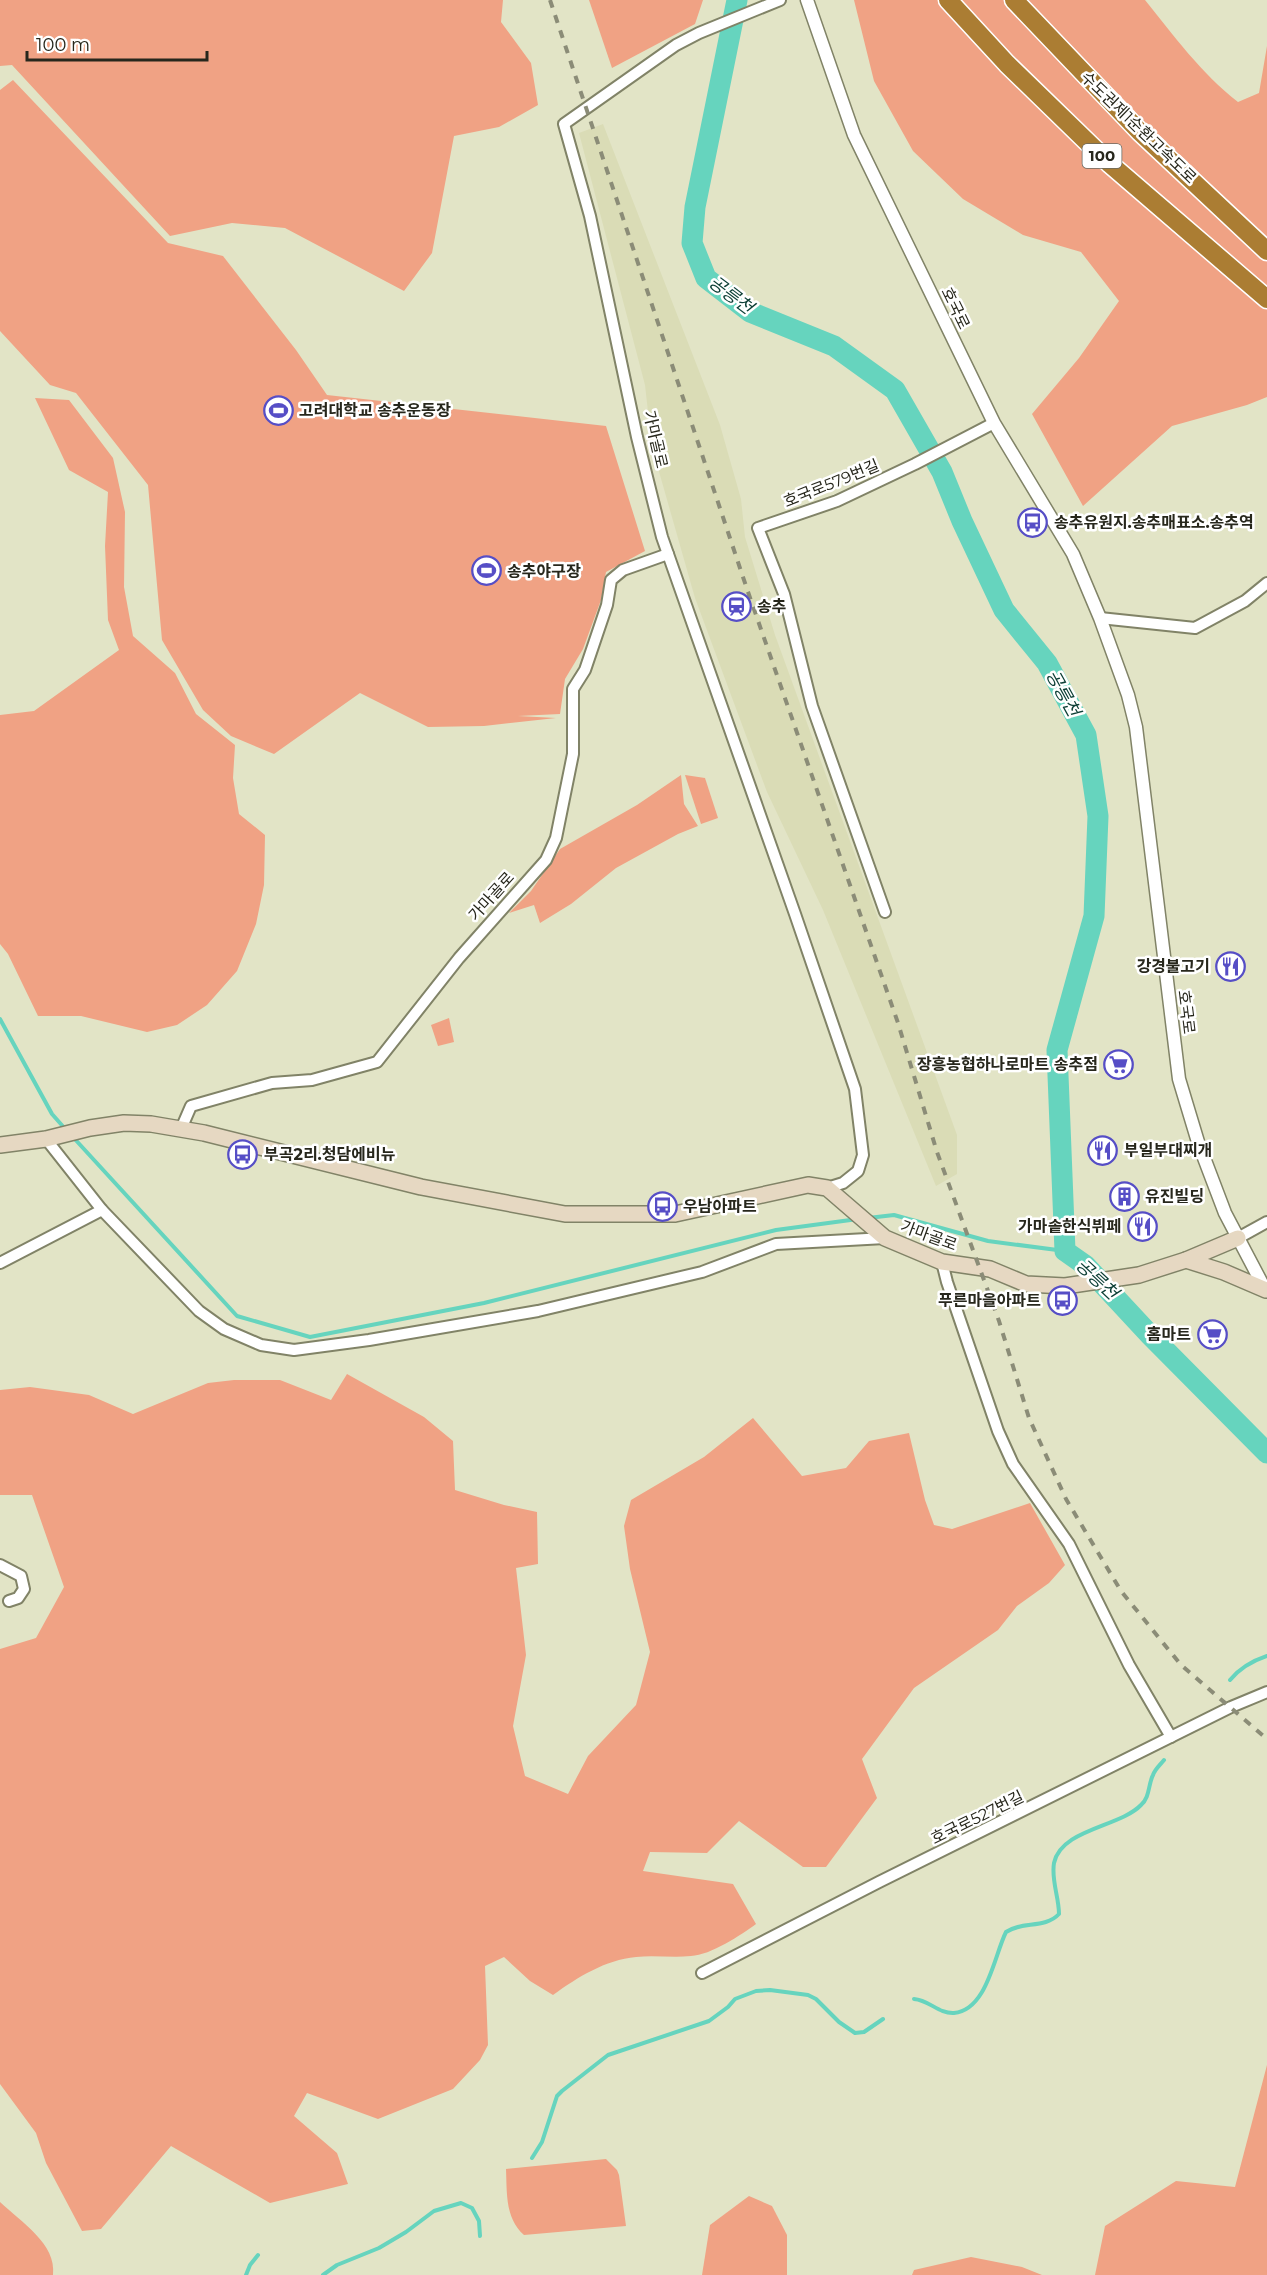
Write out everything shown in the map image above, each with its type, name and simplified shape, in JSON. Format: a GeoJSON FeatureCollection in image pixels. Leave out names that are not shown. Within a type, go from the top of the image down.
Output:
{"type":"FeatureCollection","features":[{"type":"Feature","properties":{"kind":"highway","name":"100"},"geometry":{"type":"LineString","coordinates":[[948,0],[1008,64],[1110,164],[1267,299]]}},
{"type":"Feature","properties":{"kind":"highway","name":"수도권제1순환고속도로"},"geometry":{"type":"LineString","coordinates":[[1014,0],[1140,132],[1267,251]]}},
{"type":"Feature","properties":{"kind":"main road","name":"가마골로"},"geometry":{"type":"LineString","coordinates":[[46,1139],[90,1128],[124,1123],[151,1124],[181,1129],[421,1187],[564,1214],[675,1214],[808,1185],[830,1192],[885,1238],[942,1262],[990,1269],[1026,1284],[1065,1286],[1139,1275],[1186,1260]]}},
{"type":"Feature","properties":{"kind":"main road"},"geometry":{"type":"LineString","coordinates":[[0,1145],[46,1139]]}},
{"type":"Feature","properties":{"kind":"main road"},"geometry":{"type":"LineString","coordinates":[[1186,1260],[1238,1238]]}},
{"type":"Feature","properties":{"kind":"main road"},"geometry":{"type":"LineString","coordinates":[[1186,1260],[1224,1272],[1267,1291]]}},
{"type":"Feature","properties":{"kind":"street","name":"가마골로"},"geometry":{"type":"LineString","coordinates":[[780,0],[699,33],[676,45],[564,124],[590,216],[621,367],[668,554],[855,1089],[863,1155],[858,1171],[830,1192]]}},
{"type":"Feature","properties":{"kind":"street","name":"호국로"},"geometry":{"type":"LineString","coordinates":[[807,0],[854,135],[994,423],[1073,554],[1128,694],[1136,727],[1179,1079],[1198,1142],[1225,1213],[1267,1291]]}},
{"type":"Feature","properties":{"kind":"street","name":"호국로579번길"},"geometry":{"type":"LineString","coordinates":[[885,912],[812,706],[784,594],[758,528],[837,501],[994,423]]}},
{"type":"Feature","properties":{"kind":"street","name":"가마골로"},"geometry":{"type":"LineString","coordinates":[[181,1129],[191,1106],[272,1083],[312,1080],[377,1062],[459,958],[546,860],[556,838],[573,754],[573,689],[585,670],[603,616],[610,580],[623,570],[668,554]]}},
{"type":"Feature","properties":{"kind":"street"},"geometry":{"type":"LineString","coordinates":[[1100,618],[1195,628],[1245,601],[1267,584]]}},
{"type":"Feature","properties":{"kind":"street"},"geometry":{"type":"LineString","coordinates":[[46,1139],[102,1210],[199,1311],[224,1329],[261,1345],[294,1350],[369,1340],[538,1311],[702,1272],[776,1244],[885,1238]]}},
{"type":"Feature","properties":{"kind":"street"},"geometry":{"type":"LineString","coordinates":[[0,1263],[102,1210]]}},
{"type":"Feature","properties":{"kind":"street"},"geometry":{"type":"LineString","coordinates":[[1238,1238],[1267,1222]]}},
{"type":"Feature","properties":{"kind":"street"},"geometry":{"type":"LineString","coordinates":[[942,1262],[998,1431],[1013,1464],[1069,1544],[1129,1665],[1171,1737]]}},
{"type":"Feature","properties":{"kind":"street"},"geometry":{"type":"LineString","coordinates":[[0,1565],[21,1576],[24,1589],[18,1598],[9,1601]]}},
{"type":"Feature","properties":{"kind":"street","name":"호국로527번길"},"geometry":{"type":"LineString","coordinates":[[702,1973],[879,1881],[1267,1692]]}},
{"type":"Feature","properties":{"kind":"shaded area"},"geometry":{"type":"Polygon","coordinates":[[[0,0],[503,0],[501,22],[531,63],[538,105],[499,127],[454,136],[432,253],[404,291],[285,228],[232,223],[170,236],[12,65],[0,66],[0,0]]]}},
{"type":"Feature","properties":{"kind":"shaded area"},"geometry":{"type":"Polygon","coordinates":[[[589,0],[703,0],[695,24],[612,68],[589,0]]]}},
{"type":"Feature","properties":{"kind":"shaded area"},"geometry":{"type":"Polygon","coordinates":[[[854,0],[1145,0],[1200,66],[1238,102],[1259,93],[1267,46],[1267,397],[1247,405],[1172,426],[1083,506],[1032,414],[1079,358],[1119,301],[1081,252],[1023,235],[963,199],[913,151],[874,81],[854,0]]]}},
{"type":"Feature","properties":{"kind":"shaded area","name":"고려대학교 송추운동장"},"geometry":{"type":"Polygon","coordinates":[[[13,80],[168,243],[223,256],[296,350],[327,395],[606,426],[645,551],[606,572],[601,600],[583,649],[565,679],[560,714],[518,716],[556,718],[484,726],[428,727],[360,693],[274,754],[231,736],[203,710],[162,640],[148,485],[76,393],[50,385],[0,331],[0,90],[13,80]]]}},
{"type":"Feature","properties":{"kind":"shaded area"},"geometry":{"type":"Polygon","coordinates":[[[603,124],[720,425],[741,499],[745,537],[775,635],[957,1135],[957,1174],[936,1186],[823,910],[767,792],[695,598],[652,447],[645,385],[579,133],[603,124]]]}},
{"type":"Feature","properties":{"kind":"shaded area"},"geometry":{"type":"Polygon","coordinates":[[[35,398],[69,400],[113,458],[125,512],[124,587],[133,636],[175,673],[196,714],[235,745],[233,778],[239,814],[265,835],[264,885],[256,924],[237,971],[207,1005],[177,1025],[147,1032],[81,1016],[38,1016],[8,954],[0,944],[0,715],[34,711],[119,650],[108,620],[105,546],[108,492],[69,470],[35,398]]]}},
{"type":"Feature","properties":{"kind":"shaded area"},"geometry":{"type":"Polygon","coordinates":[[[681,775],[684,804],[698,826],[678,834],[616,868],[571,904],[540,923],[534,905],[509,913],[531,891],[560,849],[637,805],[681,775]]]}},
{"type":"Feature","properties":{"kind":"shaded area"},"geometry":{"type":"Polygon","coordinates":[[[685,775],[705,778],[718,818],[701,824],[685,775]]]}},
{"type":"Feature","properties":{"kind":"shaded area"},"geometry":{"type":"Polygon","coordinates":[[[449,1018],[454,1042],[438,1046],[431,1025],[449,1018]]]}},
{"type":"Feature","properties":{"kind":"shaded area"},"geometry":{"type":"Polygon","coordinates":[[[347,1374],[424,1417],[453,1441],[455,1490],[537,1512],[538,1564],[516,1568],[526,1655],[513,1726],[525,1776],[568,1794],[588,1756],[636,1705],[650,1652],[630,1569],[624,1526],[631,1500],[704,1457],[753,1418],[802,1476],[846,1468],[869,1441],[909,1433],[925,1500],[934,1525],[952,1529],[1030,1503],[1065,1565],[1049,1583],[1017,1606],[998,1630],[914,1688],[862,1759],[877,1798],[826,1867],[803,1867],[739,1821],[707,1853],[650,1852],[643,1871],[733,1884],[756,1924],[725,1944],[699,1955],[636,1957],[613,1962],[582,1976],[553,1995],[530,1981],[504,1957],[485,1966],[488,2045],[480,2060],[453,2089],[378,2119],[307,2093],[294,2116],[337,2153],[348,2184],[270,2203],[171,2146],[101,2229],[82,2231],[46,2163],[36,2133],[0,2084],[0,1649],[36,1638],[64,1587],[32,1495],[0,1495],[0,1390],[30,1387],[89,1395],[133,1414],[208,1383],[234,1380],[280,1380],[331,1400],[347,1374]]]}},
{"type":"Feature","properties":{"kind":"shaded area"},"geometry":{"type":"Polygon","coordinates":[[[1267,2065],[1267,2275],[1095,2275],[1105,2226],[1176,2181],[1235,2187],[1267,2065]]]}},
{"type":"Feature","properties":{"kind":"shaded area"},"geometry":{"type":"Polygon","coordinates":[[[606,2159],[619,2175],[626,2226],[524,2235],[518,2228],[508,2205],[506,2169],[606,2159]]]}},
{"type":"Feature","properties":{"kind":"shaded area"},"geometry":{"type":"Polygon","coordinates":[[[749,2196],[772,2206],[787,2235],[787,2275],[702,2275],[710,2225],[749,2196]]]}},
{"type":"Feature","properties":{"kind":"shaded area"},"geometry":{"type":"Polygon","coordinates":[[[0,2202],[44,2244],[53,2264],[53,2275],[0,2275],[0,2202]]]}},
{"type":"Feature","properties":{"kind":"shaded area"},"geometry":{"type":"Polygon","coordinates":[[[971,2257],[1022,2267],[1042,2275],[912,2275],[914,2270],[971,2257]]]}},
{"type":"Feature","properties":{"kind":"waterway","name":"공릉천"},"geometry":{"type":"LineString","coordinates":[[737,0],[695,207],[692,243],[706,278],[750,312],[834,346],[895,390],[942,472],[962,521],[1004,610],[1047,663],[1086,735],[1098,816],[1094,916],[1057,1050],[1065,1251],[1085,1265],[1150,1335],[1267,1453]]}},
{"type":"Feature","properties":{"kind":"waterway"},"geometry":{"type":"LineString","coordinates":[[0,1019],[52,1114],[67,1131]]}},
{"type":"Feature","properties":{"kind":"waterway"},"geometry":{"type":"LineString","coordinates":[[72,1136],[237,1316],[310,1337],[484,1303],[776,1230],[858,1219]]}},
{"type":"Feature","properties":{"kind":"waterway"},"geometry":{"type":"LineString","coordinates":[[868,1218],[894,1215],[988,1241],[1065,1251]]}},
{"type":"Feature","properties":{"kind":"waterway"},"geometry":{"type":"LineString","coordinates":[[1230,1680],[1247,1665],[1267,1656]]}},
{"type":"Feature","properties":{"kind":"waterway"},"geometry":{"type":"LineString","coordinates":[[914,1999],[949,2013],[965,2010],[974,2002],[988,1980],[1006,1932],[1047,1922],[1059,1914],[1053,1869],[1059,1852],[1079,1836],[1120,1819],[1141,1805],[1146,1798],[1156,1769],[1164,1760]]}},
{"type":"Feature","properties":{"kind":"waterway"},"geometry":{"type":"LineString","coordinates":[[532,2158],[542,2142],[557,2096],[562,2091],[608,2055],[709,2021],[735,1999],[756,1991],[770,1990],[808,1995],[816,1999],[839,2022],[855,2033],[864,2032],[883,2019]]}},
{"type":"Feature","properties":{"kind":"waterway"},"geometry":{"type":"LineString","coordinates":[[323,2275],[337,2265],[379,2248],[434,2211],[461,2203],[472,2208],[479,2221],[480,2236]]}},
{"type":"Feature","properties":{"kind":"waterway"},"geometry":{"type":"LineString","coordinates":[[246,2275],[258,2255]]}},
{"type":"Feature","properties":{"kind":"railway"},"geometry":{"type":"LineString","coordinates":[[550,0],[747,589],[898,1023],[937,1152],[999,1321],[1029,1418],[1066,1499],[1121,1591],[1181,1665],[1267,1739]]}},
{"type":"Feature","properties":{"kind":"place","name":"고려대학교 송추운동장"},"geometry":{"type":"Point","coordinates":[278,410]}},
{"type":"Feature","properties":{"kind":"place","name":"송추유원지.송추매표소.송추역"},"geometry":{"type":"Point","coordinates":[1033,522]}},
{"type":"Feature","properties":{"kind":"place","name":"송추야구장"},"geometry":{"type":"Point","coordinates":[486,571]}},
{"type":"Feature","properties":{"kind":"place","name":"송추"},"geometry":{"type":"Point","coordinates":[736,606]}},
{"type":"Feature","properties":{"kind":"place","name":"강경불고기"},"geometry":{"type":"Point","coordinates":[1231,966]}},
{"type":"Feature","properties":{"kind":"place","name":"장흥농협하나로마트 송추점"},"geometry":{"type":"Point","coordinates":[1119,1064]}},
{"type":"Feature","properties":{"kind":"place","name":"부일부대찌개"},"geometry":{"type":"Point","coordinates":[1103,1150]}},
{"type":"Feature","properties":{"kind":"place","name":"부곡2리.청담에비뉴"},"geometry":{"type":"Point","coordinates":[243,1154]}},
{"type":"Feature","properties":{"kind":"place","name":"유진빌딩"},"geometry":{"type":"Point","coordinates":[1124,1196]}},
{"type":"Feature","properties":{"kind":"place","name":"우남아파트"},"geometry":{"type":"Point","coordinates":[662,1206]}},
{"type":"Feature","properties":{"kind":"place","name":"가마솥한식뷔페"},"geometry":{"type":"Point","coordinates":[1142,1226]}},
{"type":"Feature","properties":{"kind":"place","name":"푸른마을아파트"},"geometry":{"type":"Point","coordinates":[1062,1300]}},
{"type":"Feature","properties":{"kind":"place","name":"홈마트"},"geometry":{"type":"Point","coordinates":[1212,1334]}}]}
